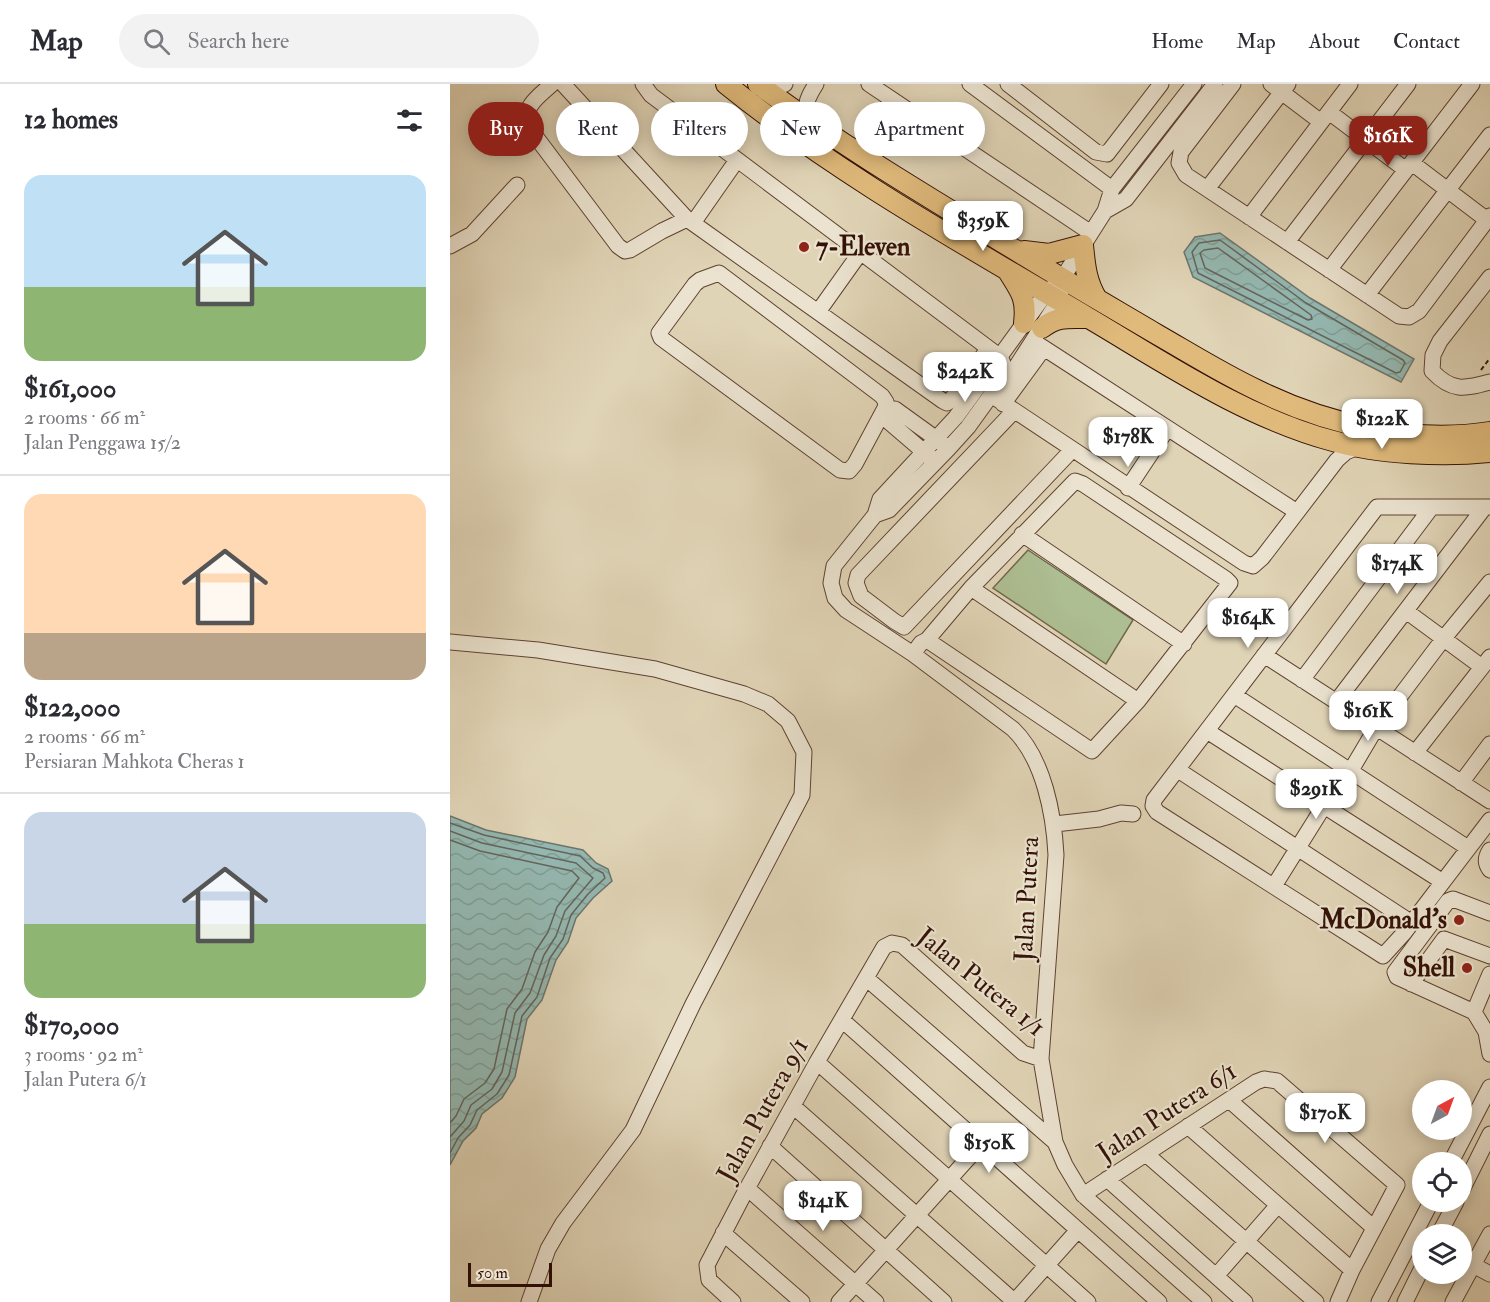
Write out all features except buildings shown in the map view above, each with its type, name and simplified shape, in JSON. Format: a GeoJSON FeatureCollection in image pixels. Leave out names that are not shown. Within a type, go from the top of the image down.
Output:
{"type":"FeatureCollection","features":[{"type":"Feature","properties":{"kind":"main road"},"geometry":{"type":"LineString","coordinates":[[726,84],[755,108],[863,183],[1053,297],[1248,409],[1334,442],[1398,452],[1475,454],[1490,452]]}},
{"type":"Feature","properties":{"kind":"main road"},"geometry":{"type":"LineString","coordinates":[[758,84],[783,102]]}},
{"type":"Feature","properties":{"kind":"main road"},"geometry":{"type":"LineString","coordinates":[[842,142],[1062,279],[1258,391],[1310,412],[1367,428],[1404,434],[1463,436],[1490,432]]}},
{"type":"Feature","properties":{"kind":"main road"},"geometry":{"type":"LineString","coordinates":[[1015,250],[1049,254],[1087,239],[1085,267],[1089,286],[1096,299]]}},
{"type":"Feature","properties":{"kind":"main road"},"geometry":{"type":"LineString","coordinates":[[1007,269],[1024,296],[1036,335],[1051,320],[1089,318]]}},
{"type":"Feature","properties":{"kind":"street"},"geometry":{"type":"LineString","coordinates":[[552,84],[530,106],[525,115],[527,125],[618,246],[625,251],[662,231],[690,221],[737,160]]}},
{"type":"Feature","properties":{"kind":"street"},"geometry":{"type":"LineString","coordinates":[[563,84],[690,221],[947,403],[994,352]]}},
{"type":"Feature","properties":{"kind":"street"},"geometry":{"type":"LineString","coordinates":[[643,84],[651,95],[994,352],[1004,366],[1003,404]]}},
{"type":"Feature","properties":{"kind":"street"},"geometry":{"type":"LineString","coordinates":[[770,84],[781,86],[785,84]]}},
{"type":"Feature","properties":{"kind":"street"},"geometry":{"type":"LineString","coordinates":[[806,102],[816,84]]}},
{"type":"Feature","properties":{"kind":"street"},"geometry":{"type":"LineString","coordinates":[[869,84],[1087,239]]}},
{"type":"Feature","properties":{"kind":"street"},"geometry":{"type":"LineString","coordinates":[[970,84],[1112,189]]}},
{"type":"Feature","properties":{"kind":"street"},"geometry":{"type":"LineString","coordinates":[[1008,84],[1096,152],[1107,154],[1161,84]]}},
{"type":"Feature","properties":{"kind":"street"},"geometry":{"type":"LineString","coordinates":[[1105,211],[1126,199],[1215,84]]}},
{"type":"Feature","properties":{"kind":"street"},"geometry":{"type":"LineString","coordinates":[[1207,189],[1280,87],[1325,117],[1448,190],[1488,218],[1419,311],[1409,317],[1399,316],[1329,270],[1249,217],[1207,189],[1186,175],[1179,163],[1181,152],[1233,84]]}},
{"type":"Feature","properties":{"kind":"street"},"geometry":{"type":"LineString","coordinates":[[1249,217],[1350,84]]}},
{"type":"Feature","properties":{"kind":"street"},"geometry":{"type":"LineString","coordinates":[[1287,242],[1408,84]]}},
{"type":"Feature","properties":{"kind":"street"},"geometry":{"type":"LineString","coordinates":[[1329,270],[1472,84]]}},
{"type":"Feature","properties":{"kind":"street"},"geometry":{"type":"LineString","coordinates":[[1062,279],[1105,211],[1112,189],[1185,87],[1200,103]]}},
{"type":"Feature","properties":{"kind":"street"},"geometry":{"type":"LineString","coordinates":[[1367,295],[1490,135]]}},
{"type":"Feature","properties":{"kind":"street"},"geometry":{"type":"LineString","coordinates":[[450,246],[472,234],[517,185]]}},
{"type":"Feature","properties":{"kind":"street"},"geometry":{"type":"LineString","coordinates":[[818,312],[860,253]]}},
{"type":"Feature","properties":{"kind":"street"},"geometry":{"type":"LineString","coordinates":[[886,409],[855,464],[849,471],[840,471],[661,338],[659,333],[695,284],[719,273],[882,396],[886,402],[888,421],[936,461]]}},
{"type":"Feature","properties":{"kind":"street"},"geometry":{"type":"LineString","coordinates":[[1490,277],[1440,341],[1432,356],[1432,371],[1441,381],[1454,387],[1467,388],[1490,382]]}},
{"type":"Feature","properties":{"kind":"street","name":"Jalan Putera"},"geometry":{"type":"LineString","coordinates":[[1062,279],[1036,335],[994,352],[956,417],[880,499],[874,515],[834,566],[831,583],[835,598],[846,610],[915,655],[1021,737],[1037,766],[1055,824],[1056,855],[1041,1059],[1055,1142],[1065,1165],[1083,1195],[1200,1301]]}},
{"type":"Feature","properties":{"kind":"street"},"geometry":{"type":"LineString","coordinates":[[1072,450],[904,627],[861,596],[856,584],[858,575],[918,511],[1003,404],[1036,335],[1167,429],[1298,512]]}},
{"type":"Feature","properties":{"kind":"street"},"geometry":{"type":"LineString","coordinates":[[1003,404],[1128,488],[1244,563],[1253,566],[1262,558],[1337,460],[1346,452],[1360,446]]}},
{"type":"Feature","properties":{"kind":"street","name":"Jalan Putera"},"geometry":{"type":"LineString","coordinates":[[874,515],[889,510],[968,427],[1003,404]]}},
{"type":"Feature","properties":{"kind":"street"},"geometry":{"type":"LineString","coordinates":[[886,409],[895,409],[949,448]]}},
{"type":"Feature","properties":{"kind":"street"},"geometry":{"type":"LineString","coordinates":[[1128,488],[1167,429]]}},
{"type":"Feature","properties":{"kind":"street"},"geometry":{"type":"LineString","coordinates":[[915,655],[925,647],[927,640],[971,588],[1075,481],[1083,484],[1230,583],[1138,701],[1092,752],[927,640]]}},
{"type":"Feature","properties":{"kind":"street"},"geometry":{"type":"LineString","coordinates":[[901,498],[918,511]]}},
{"type":"Feature","properties":{"kind":"street"},"geometry":{"type":"LineString","coordinates":[[1487,508],[1377,507],[1154,800],[1153,806],[1157,812],[1383,956],[1412,923],[1490,820]]}},
{"type":"Feature","properties":{"kind":"street"},"geometry":{"type":"LineString","coordinates":[[1302,680],[1431,508]]}},
{"type":"Feature","properties":{"kind":"street"},"geometry":{"type":"LineString","coordinates":[[1336,702],[1487,508]]}},
{"type":"Feature","properties":{"kind":"street"},"geometry":{"type":"LineString","coordinates":[[1022,534],[1184,644]]}},
{"type":"Feature","properties":{"kind":"street"},"geometry":{"type":"LineString","coordinates":[[1274,886],[1351,771],[1376,728],[1490,582]]}},
{"type":"Feature","properties":{"kind":"street"},"geometry":{"type":"LineString","coordinates":[[971,588],[1138,701]]}},
{"type":"Feature","properties":{"kind":"street"},"geometry":{"type":"LineString","coordinates":[[1406,610],[1444,638],[1486,662],[1415,753]]}},
{"type":"Feature","properties":{"kind":"street"},"geometry":{"type":"LineString","coordinates":[[450,642],[538,650],[655,669],[744,694],[768,704],[788,721],[804,752],[802,795],[693,1004],[633,1130],[563,1223],[548,1250],[529,1302]]}},
{"type":"Feature","properties":{"kind":"street"},"geometry":{"type":"LineString","coordinates":[[1264,656],[1490,801]]}},
{"type":"Feature","properties":{"kind":"street"},"geometry":{"type":"LineString","coordinates":[[1234,695],[1468,848]]}},
{"type":"Feature","properties":{"kind":"street"},"geometry":{"type":"LineString","coordinates":[[1207,731],[1443,882]]}},
{"type":"Feature","properties":{"kind":"street"},"geometry":{"type":"LineString","coordinates":[[1461,783],[1490,744]]}},
{"type":"Feature","properties":{"kind":"street"},"geometry":{"type":"LineString","coordinates":[[1178,770],[1412,923]]}},
{"type":"Feature","properties":{"kind":"street"},"geometry":{"type":"LineString","coordinates":[[1055,824],[1099,819],[1121,813],[1133,814],[1153,806]]}},
{"type":"Feature","properties":{"kind":"street"},"geometry":{"type":"LineString","coordinates":[[1490,850],[1486,856],[1486,865],[1490,870]]}},
{"type":"Feature","properties":{"kind":"street"},"geometry":{"type":"LineString","coordinates":[[1490,913],[1453,899],[1448,901],[1395,972],[1397,977],[1474,1012],[1486,1032],[1490,1054]]}},
{"type":"Feature","properties":{"kind":"street"},"geometry":{"type":"LineString","coordinates":[[1411,984],[1444,939],[1490,956]]}},
{"type":"Feature","properties":{"kind":"street","name":"Jalan Putera 1/1"},"geometry":{"type":"LineString","coordinates":[[892,943],[902,945],[1023,1053],[1041,1059]]}},
{"type":"Feature","properties":{"kind":"street","name":"Jalan Putera 9/1"},"geometry":{"type":"LineString","coordinates":[[733,1302],[709,1280],[706,1273],[707,1265],[817,1062],[884,947],[892,943]]}},
{"type":"Feature","properties":{"kind":"street"},"geometry":{"type":"LineString","coordinates":[[1474,1012],[1490,974]]}},
{"type":"Feature","properties":{"kind":"street"},"geometry":{"type":"LineString","coordinates":[[866,978],[1055,1142]]}},
{"type":"Feature","properties":{"kind":"street"},"geometry":{"type":"LineString","coordinates":[[842,1020],[1159,1302]]}},
{"type":"Feature","properties":{"kind":"street"},"geometry":{"type":"LineString","coordinates":[[817,1062],[1088,1302]]}},
{"type":"Feature","properties":{"kind":"street","name":"Jalan Putera 6/1"},"geometry":{"type":"LineString","coordinates":[[1083,1195],[1256,1082],[1264,1079],[1277,1081],[1396,1182],[1397,1187],[1352,1270],[1338,1302]]}},
{"type":"Feature","properties":{"kind":"street"},"geometry":{"type":"LineString","coordinates":[[1456,1152],[1490,1087]]}},
{"type":"Feature","properties":{"kind":"street"},"geometry":{"type":"LineString","coordinates":[[1229,1100],[1374,1228]]}},
{"type":"Feature","properties":{"kind":"street"},"geometry":{"type":"LineString","coordinates":[[793,1106],[1014,1302],[1078,1230]]}},
{"type":"Feature","properties":{"kind":"street"},"geometry":{"type":"LineString","coordinates":[[1188,1126],[1352,1270]]}},
{"type":"Feature","properties":{"kind":"street"},"geometry":{"type":"LineString","coordinates":[[1472,1170],[1490,1134]]}},
{"type":"Feature","properties":{"kind":"street"},"geometry":{"type":"LineString","coordinates":[[839,1302],[981,1144]]}},
{"type":"Feature","properties":{"kind":"street"},"geometry":{"type":"LineString","coordinates":[[770,1146],[944,1302]]}},
{"type":"Feature","properties":{"kind":"street"},"geometry":{"type":"LineString","coordinates":[[1146,1154],[1316,1302]]}},
{"type":"Feature","properties":{"kind":"street"},"geometry":{"type":"LineString","coordinates":[[1107,1179],[1245,1302]]}},
{"type":"Feature","properties":{"kind":"street"},"geometry":{"type":"LineString","coordinates":[[747,1188],[876,1302]]}},
{"type":"Feature","properties":{"kind":"street"},"geometry":{"type":"LineString","coordinates":[[1216,1276],[1278,1205]]}},
{"type":"Feature","properties":{"kind":"street"},"geometry":{"type":"LineString","coordinates":[[1379,1302],[1426,1212]]}},
{"type":"Feature","properties":{"kind":"street"},"geometry":{"type":"LineString","coordinates":[[723,1233],[802,1302]]}},
{"type":"Feature","properties":{"kind":"street"},"geometry":{"type":"LineString","coordinates":[[1454,1302],[1490,1234]]}},
{"type":"Feature","properties":{"kind":"street"},"geometry":{"type":"LineString","coordinates":[[1473,1265],[1490,1274]]}},
{"type":"Feature","properties":{"kind":"street"},"geometry":{"type":"LineString","coordinates":[[1405,1302],[1414,1284]]}},
{"type":"Feature","properties":{"kind":"green space"},"geometry":{"type":"Polygon","coordinates":[[[1028,550],[1133,620],[1106,664],[993,588],[1028,550]]]}},
{"type":"Feature","properties":{"kind":"water"},"geometry":{"type":"Polygon","coordinates":[[[1220,233],[1310,298],[1414,359],[1401,382],[1193,277],[1184,252],[1195,237],[1220,233]]]}},
{"type":"Feature","properties":{"kind":"water"},"geometry":{"type":"Polygon","coordinates":[[[450,816],[486,830],[583,850],[596,863],[608,869],[612,881],[576,918],[568,942],[556,960],[542,1000],[527,1019],[515,1077],[502,1098],[482,1114],[476,1128],[463,1141],[450,1165],[450,816]]]}},
{"type":"Feature","properties":{"kind":"place","name":"7-Eleven"},"geometry":{"type":"Point","coordinates":[804,247]}},
{"type":"Feature","properties":{"kind":"place","name":"McDonald's"},"geometry":{"type":"Point","coordinates":[1459,920]}},
{"type":"Feature","properties":{"kind":"place","name":"Shell"},"geometry":{"type":"Point","coordinates":[1467,968]}}]}
